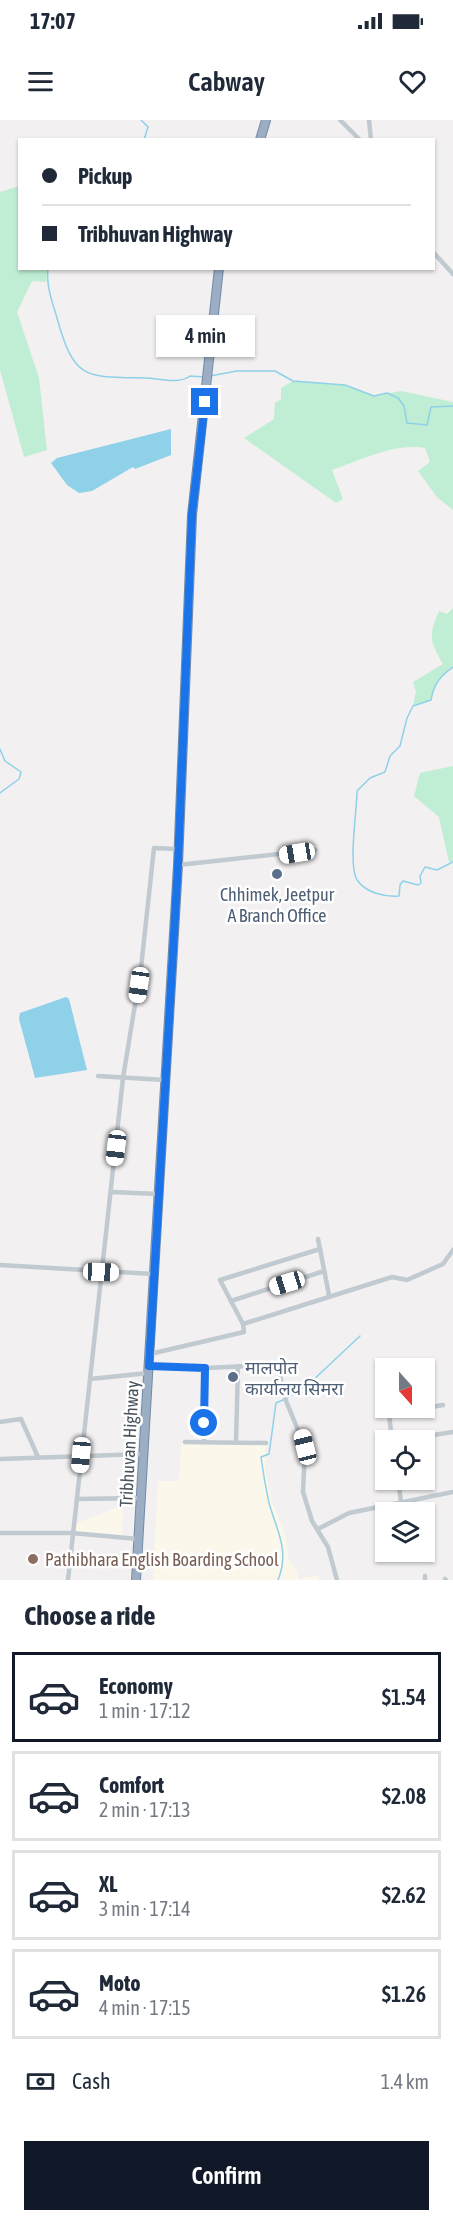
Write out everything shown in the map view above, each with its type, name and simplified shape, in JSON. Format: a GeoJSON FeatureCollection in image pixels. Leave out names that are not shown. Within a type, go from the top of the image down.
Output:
{"type":"FeatureCollection","features":[{"type":"Feature","properties":{"kind":"highway"},"geometry":{"type":"LineString","coordinates":[[261,138],[266,120]]}},
{"type":"Feature","properties":{"kind":"highway","name":"Tribhuvan Highway"},"geometry":{"type":"LineString","coordinates":[[136,1580],[178,865],[192,514],[219,270]]}},
{"type":"Feature","properties":{"kind":"street"},"geometry":{"type":"LineString","coordinates":[[340,120],[358,138]]}},
{"type":"Feature","properties":{"kind":"street"},"geometry":{"type":"LineString","coordinates":[[369,120],[371,138]]}},
{"type":"Feature","properties":{"kind":"street"},"geometry":{"type":"LineString","coordinates":[[435,254],[453,274]]}},
{"type":"Feature","properties":{"kind":"street"},"geometry":{"type":"LineString","coordinates":[[68,1580],[123,1078],[141,968],[154,848],[178,849]]}},
{"type":"Feature","properties":{"kind":"street"},"geometry":{"type":"LineString","coordinates":[[178,865],[315,850]]}},
{"type":"Feature","properties":{"kind":"street"},"geometry":{"type":"LineString","coordinates":[[98,1076],[165,1080]]}},
{"type":"Feature","properties":{"kind":"street"},"geometry":{"type":"LineString","coordinates":[[111,1192],[159,1194]]}},
{"type":"Feature","properties":{"kind":"street"},"geometry":{"type":"LineString","coordinates":[[318,1239],[329,1295]]}},
{"type":"Feature","properties":{"kind":"street"},"geometry":{"type":"LineString","coordinates":[[150,1354],[244,1332],[243,1324],[220,1280],[320,1249]]}},
{"type":"Feature","properties":{"kind":"street"},"geometry":{"type":"LineString","coordinates":[[243,1324],[392,1277],[407,1280],[443,1264],[453,1250]]}},
{"type":"Feature","properties":{"kind":"street"},"geometry":{"type":"LineString","coordinates":[[0,1264],[153,1274]]}},
{"type":"Feature","properties":{"kind":"street"},"geometry":{"type":"LineString","coordinates":[[231,1301],[324,1271]]}},
{"type":"Feature","properties":{"kind":"street"},"geometry":{"type":"LineString","coordinates":[[90,1379],[149,1370],[273,1365],[279,1369],[285,1398],[303,1440],[303,1492],[328,1547],[337,1580]]}},
{"type":"Feature","properties":{"kind":"street"},"geometry":{"type":"LineString","coordinates":[[236,1442],[238,1366]]}},
{"type":"Feature","properties":{"kind":"street"},"geometry":{"type":"LineString","coordinates":[[204,1442],[205,1368]]}},
{"type":"Feature","properties":{"kind":"street"},"geometry":{"type":"LineString","coordinates":[[390,1430],[388,1414],[443,1405]]}},
{"type":"Feature","properties":{"kind":"street"},"geometry":{"type":"LineString","coordinates":[[0,1422],[21,1419],[38,1457]]}},
{"type":"Feature","properties":{"kind":"street"},"geometry":{"type":"LineString","coordinates":[[435,1435],[453,1432]]}},
{"type":"Feature","properties":{"kind":"street"},"geometry":{"type":"LineString","coordinates":[[185,1442],[266,1443]]}},
{"type":"Feature","properties":{"kind":"street"},"geometry":{"type":"LineString","coordinates":[[0,1459],[143,1454]]}},
{"type":"Feature","properties":{"kind":"street"},"geometry":{"type":"LineString","coordinates":[[399,1490],[401,1502],[453,1492]]}},
{"type":"Feature","properties":{"kind":"street"},"geometry":{"type":"LineString","coordinates":[[77,1499],[141,1498]]}},
{"type":"Feature","properties":{"kind":"street"},"geometry":{"type":"LineString","coordinates":[[318,1529],[349,1513],[375,1508]]}},
{"type":"Feature","properties":{"kind":"street"},"geometry":{"type":"LineString","coordinates":[[0,1533],[72,1533],[138,1539]]}},
{"type":"Feature","properties":{"kind":"shaded area"},"geometry":{"type":"Polygon","coordinates":[[[181,1443],[266,1444],[265,1469],[272,1502],[286,1536],[288,1558],[296,1569],[299,1579],[319,1575],[319,1580],[153,1580],[158,1481],[179,1481],[181,1443]]]}},
{"type":"Feature","properties":{"kind":"shaded area"},"geometry":{"type":"Polygon","coordinates":[[[123,1505],[122,1538],[72,1533],[74,1524],[123,1505]]]}},
{"type":"Feature","properties":{"kind":"green space"},"geometry":{"type":"Polygon","coordinates":[[[18,186],[18,270],[48,270],[46,282],[32,281],[17,312],[39,378],[47,450],[24,457],[0,370],[0,192],[18,186]]]}},
{"type":"Feature","properties":{"kind":"green space"},"geometry":{"type":"Polygon","coordinates":[[[293,381],[345,385],[374,396],[401,391],[453,402],[453,510],[437,497],[418,471],[430,462],[425,448],[390,450],[332,470],[343,499],[336,503],[244,438],[274,419],[275,403],[281,399],[281,388],[293,381]]]}},
{"type":"Feature","properties":{"kind":"green space"},"geometry":{"type":"Polygon","coordinates":[[[453,608],[453,667],[439,681],[431,700],[413,706],[416,691],[413,682],[443,664],[433,644],[433,627],[439,611],[447,614],[453,608]]]}},
{"type":"Feature","properties":{"kind":"green space"},"geometry":{"type":"Polygon","coordinates":[[[453,766],[453,862],[449,862],[439,817],[414,796],[420,773],[453,766]]]}},
{"type":"Feature","properties":{"kind":"water"},"geometry":{"type":"Polygon","coordinates":[[[171,429],[171,455],[135,469],[133,467],[92,491],[79,493],[67,485],[51,463],[57,458],[171,429]]]}},
{"type":"Feature","properties":{"kind":"water"},"geometry":{"type":"Polygon","coordinates":[[[66,997],[69,999],[87,1070],[35,1078],[19,1019],[20,1013],[66,997]]]}},
{"type":"Feature","properties":{"kind":"waterway"},"geometry":{"type":"LineString","coordinates":[[141,120],[148,127],[145,138]]}},
{"type":"Feature","properties":{"kind":"waterway"},"geometry":{"type":"LineString","coordinates":[[48,270],[50,293],[63,338],[76,364],[85,371],[108,377],[168,380],[180,380],[190,376],[205,377]]}},
{"type":"Feature","properties":{"kind":"waterway"},"geometry":{"type":"LineString","coordinates":[[210,376],[237,371],[275,371],[293,381],[345,385],[374,396],[387,393],[398,398],[404,406],[407,423],[427,425],[431,407],[453,406]]}},
{"type":"Feature","properties":{"kind":"waterway"},"geometry":{"type":"LineString","coordinates":[[453,667],[438,681],[431,700],[413,706],[407,718],[400,746],[390,756],[385,772],[370,778],[357,791],[353,862],[357,880],[365,888],[388,896],[399,896],[400,885],[403,881],[418,885],[421,883],[420,876],[425,867],[437,870],[453,862]]}},
{"type":"Feature","properties":{"kind":"waterway"},"geometry":{"type":"LineString","coordinates":[[0,749],[5,761],[21,772],[19,779],[0,793]]}},
{"type":"Feature","properties":{"kind":"waterway"},"geometry":{"type":"LineString","coordinates":[[287,1398],[310,1383],[360,1336]]}},
{"type":"Feature","properties":{"kind":"waterway"},"geometry":{"type":"LineString","coordinates":[[278,1580],[283,1550],[269,1503],[261,1457],[269,1454],[276,1403],[283,1400]]}},
{"type":"Feature","properties":{"kind":"place","name":"Chhimek, Jeetpur A Branch Office"},"geometry":{"type":"Point","coordinates":[277,874]}},
{"type":"Feature","properties":{"kind":"place","name":"मालपोत कार्यालय सिमरा"},"geometry":{"type":"Point","coordinates":[233,1377]}},
{"type":"Feature","properties":{"kind":"place","name":"Pathibhara English Boarding School"},"geometry":{"type":"Point","coordinates":[33,1559]}},
{"type":"Feature","properties":{"kind":"route"},"geometry":{"type":"LineString","coordinates":[[204,1423],[205,1368],[149,1366],[178,865],[192,514],[205,402]]}}]}
